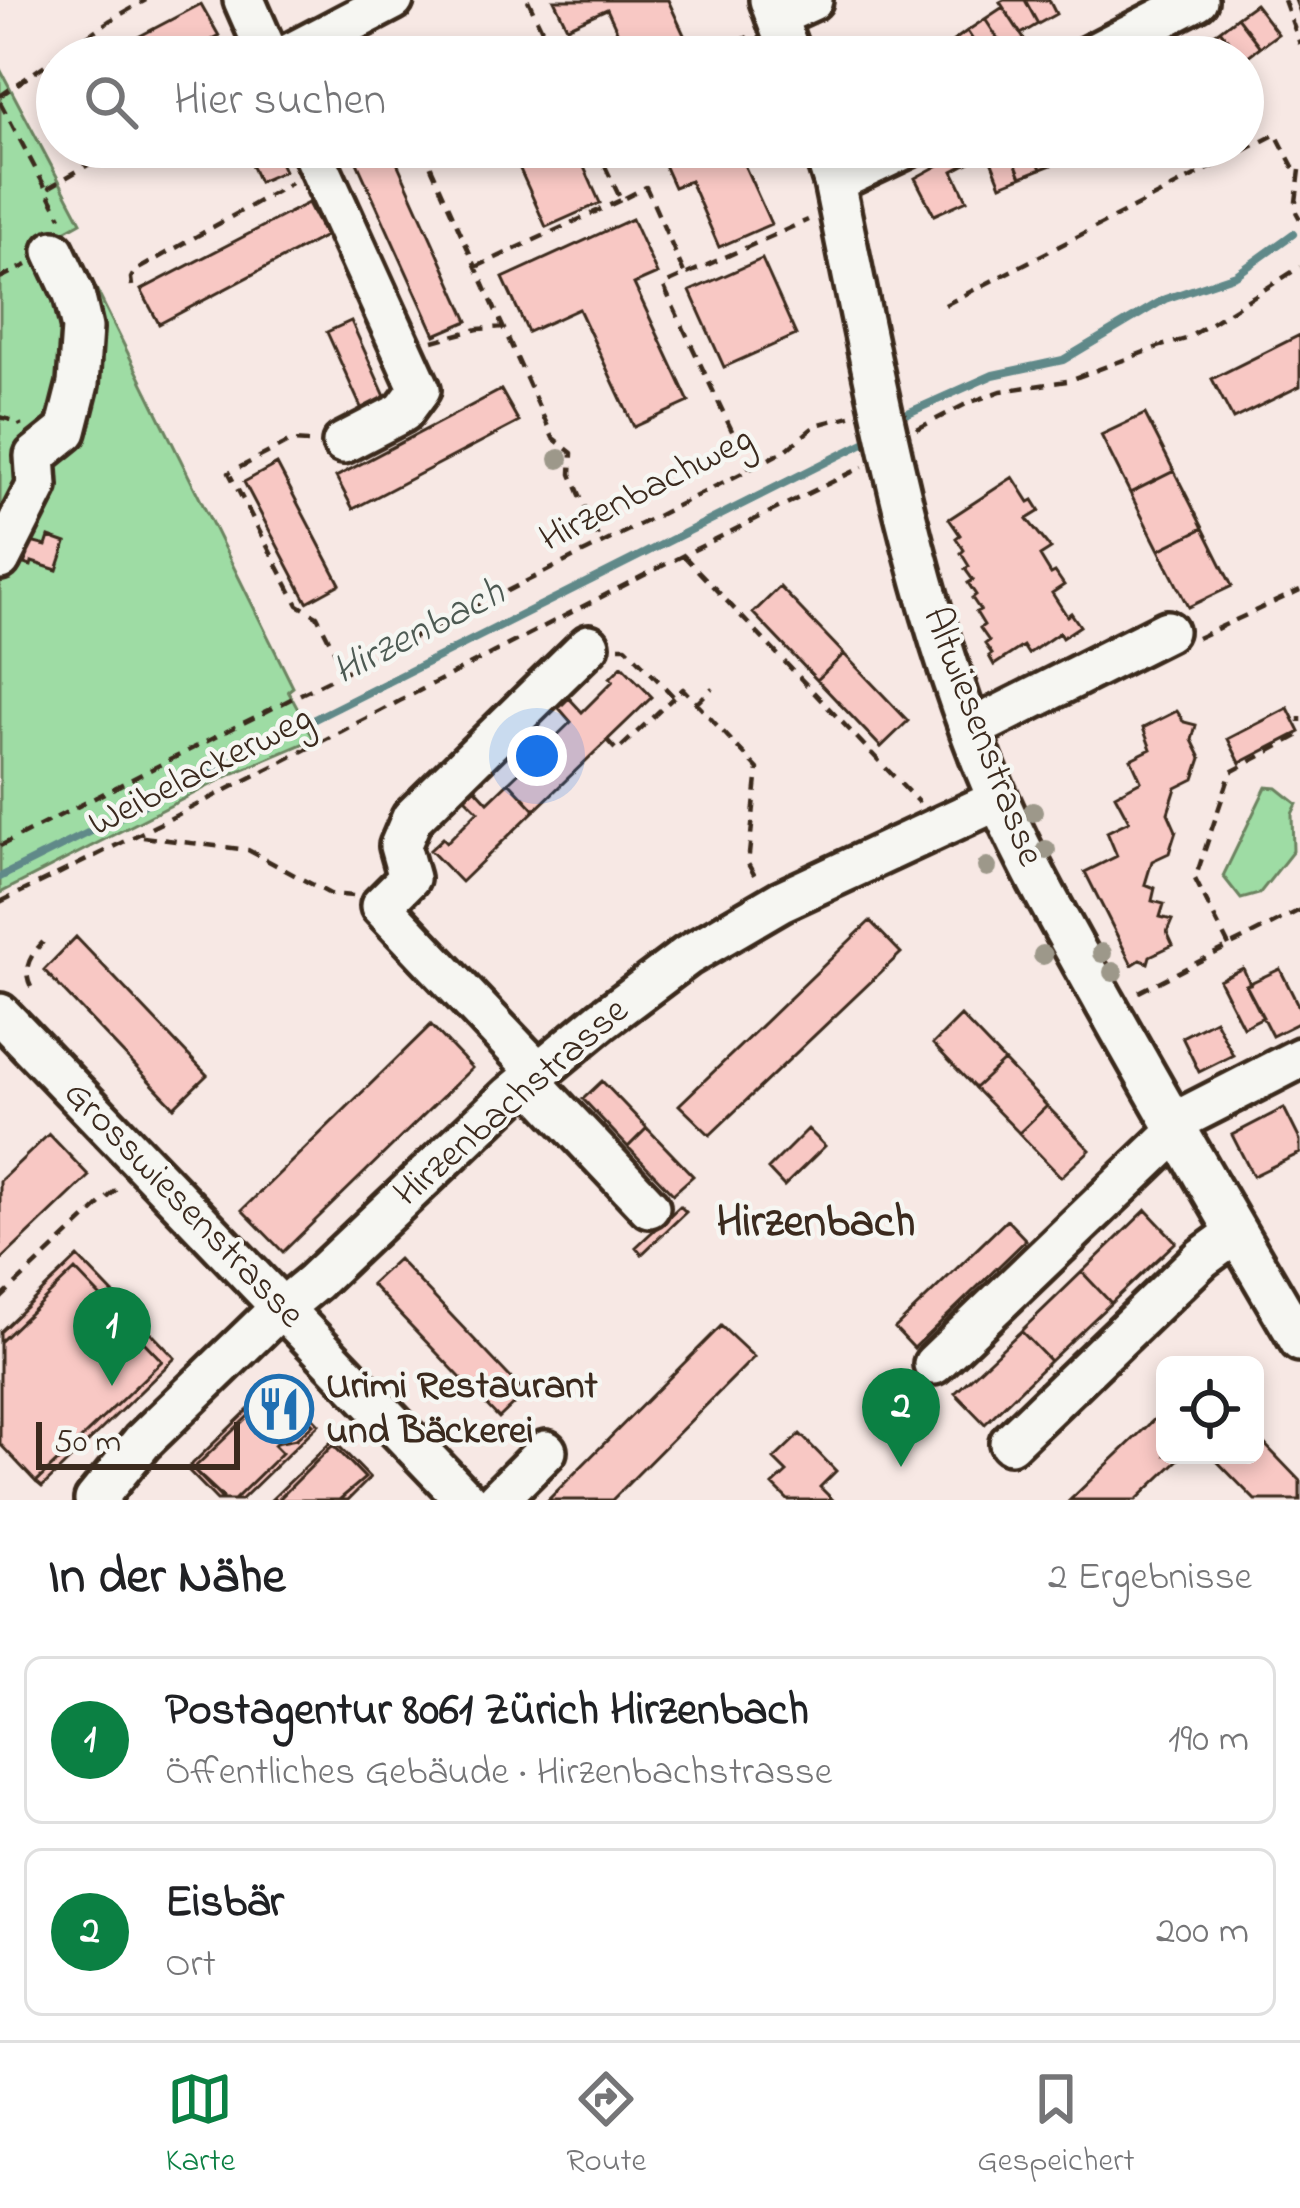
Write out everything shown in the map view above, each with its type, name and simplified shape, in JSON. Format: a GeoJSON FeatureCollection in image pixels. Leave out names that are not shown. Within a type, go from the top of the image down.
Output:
{"type":"FeatureCollection","features":[{"type":"Feature","properties":{"kind":"street"},"geometry":{"type":"LineString","coordinates":[[244,0],[260,36]]}},
{"type":"Feature","properties":{"kind":"street"},"geometry":{"type":"LineString","coordinates":[[324,36],[393,0]]}},
{"type":"Feature","properties":{"kind":"street"},"geometry":{"type":"LineString","coordinates":[[1128,36],[1197,0]]}},
{"type":"Feature","properties":{"kind":"street"},"geometry":{"type":"LineString","coordinates":[[304,168],[420,389],[404,412],[327,443]]}},
{"type":"Feature","properties":{"kind":"street"},"geometry":{"type":"LineString","coordinates":[[827,180],[856,168]]}},
{"type":"Feature","properties":{"kind":"street","name":"Altwiesenstrasse"},"geometry":{"type":"LineString","coordinates":[[827,180],[879,452],[970,730],[998,800],[1033,873],[1300,1342]]}},
{"type":"Feature","properties":{"kind":"street"},"geometry":{"type":"LineString","coordinates":[[0,559],[37,486],[34,456],[66,431],[78,384],[82,328],[74,294],[54,250]]}},
{"type":"Feature","properties":{"kind":"street"},"geometry":{"type":"LineString","coordinates":[[970,730],[1167,631]]}},
{"type":"Feature","properties":{"kind":"street"},"geometry":{"type":"LineString","coordinates":[[590,645],[412,818],[400,845],[409,878],[381,906],[649,1207]]}},
{"type":"Feature","properties":{"kind":"street","name":"Hirzenbachstrasse"},"geometry":{"type":"LineString","coordinates":[[95,1500],[142,1442],[268,1320],[533,1076],[687,956],[781,901],[998,800]]}},
{"type":"Feature","properties":{"kind":"street","name":"Grosswiesenstrasse"},"geometry":{"type":"LineString","coordinates":[[0,1014],[466,1500]]}},
{"type":"Feature","properties":{"kind":"street"},"geometry":{"type":"LineString","coordinates":[[934,1364],[1175,1127],[1300,1058]]}},
{"type":"Feature","properties":{"kind":"street"},"geometry":{"type":"LineString","coordinates":[[1010,1444],[1202,1258],[1236,1233]]}},
{"type":"Feature","properties":{"kind":"street"},"geometry":{"type":"LineString","coordinates":[[497,1500],[546,1450]]}},
{"type":"Feature","properties":{"kind":"path"},"geometry":{"type":"LineString","coordinates":[[88,36],[146,0]]}},
{"type":"Feature","properties":{"kind":"path"},"geometry":{"type":"LineString","coordinates":[[528,0],[545,36]]}},
{"type":"Feature","properties":{"kind":"path"},"geometry":{"type":"LineString","coordinates":[[1284,0],[1300,44]]}},
{"type":"Feature","properties":{"kind":"path"},"geometry":{"type":"LineString","coordinates":[[751,36],[783,21]]}},
{"type":"Feature","properties":{"kind":"path"},"geometry":{"type":"LineString","coordinates":[[36,73],[0,99],[36,166]]}},
{"type":"Feature","properties":{"kind":"path"},"geometry":{"type":"LineString","coordinates":[[1264,140],[1276,134],[1299,174],[1295,210],[1300,219]]}},
{"type":"Feature","properties":{"kind":"path"},"geometry":{"type":"LineString","coordinates":[[0,278],[67,240],[67,228],[37,168]]}},
{"type":"Feature","properties":{"kind":"path"},"geometry":{"type":"LineString","coordinates":[[48,188],[83,168]]}},
{"type":"Feature","properties":{"kind":"path"},"geometry":{"type":"LineString","coordinates":[[133,286],[135,272],[296,168]]}},
{"type":"Feature","properties":{"kind":"path"},"geometry":{"type":"LineString","coordinates":[[431,168],[553,438],[572,453],[571,474],[601,544]]}},
{"type":"Feature","properties":{"kind":"path"},"geometry":{"type":"LineString","coordinates":[[606,168],[621,200]]}},
{"type":"Feature","properties":{"kind":"path"},"geometry":{"type":"LineString","coordinates":[[945,305],[1210,168]]}},
{"type":"Feature","properties":{"kind":"path"},"geometry":{"type":"LineString","coordinates":[[750,469],[663,285],[827,180]]}},
{"type":"Feature","properties":{"kind":"path"},"geometry":{"type":"LineString","coordinates":[[476,267],[646,187],[685,275]]}},
{"type":"Feature","properties":{"kind":"path","name":"Weibelackerweg"},"geometry":{"type":"LineString","coordinates":[[0,902],[139,836],[966,404],[1001,392],[1067,382],[1186,340],[1300,267]]}},
{"type":"Feature","properties":{"kind":"path"},"geometry":{"type":"LineString","coordinates":[[428,343],[503,327]]}},
{"type":"Feature","properties":{"kind":"path","name":"Hirzenbachweg"},"geometry":{"type":"LineString","coordinates":[[0,846],[750,469],[786,450],[816,424],[855,415]]}},
{"type":"Feature","properties":{"kind":"path"},"geometry":{"type":"LineString","coordinates":[[327,443],[290,441],[230,473],[298,605],[317,616],[344,670]]}},
{"type":"Feature","properties":{"kind":"path"},"geometry":{"type":"LineString","coordinates":[[683,555],[918,802],[924,814]]}},
{"type":"Feature","properties":{"kind":"path"},"geometry":{"type":"LineString","coordinates":[[1167,631],[1180,646],[1300,590]]}},
{"type":"Feature","properties":{"kind":"path"},"geometry":{"type":"LineString","coordinates":[[590,645],[626,647],[674,697]]}},
{"type":"Feature","properties":{"kind":"path"},"geometry":{"type":"LineString","coordinates":[[696,704],[712,688]]}},
{"type":"Feature","properties":{"kind":"path"},"geometry":{"type":"LineString","coordinates":[[607,740],[617,751],[682,689],[758,769],[748,864],[755,877]]}},
{"type":"Feature","properties":{"kind":"path"},"geometry":{"type":"LineString","coordinates":[[1229,946],[1195,879],[1232,772],[1300,735]]}},
{"type":"Feature","properties":{"kind":"path"},"geometry":{"type":"LineString","coordinates":[[139,836],[248,850],[330,895],[364,897],[381,906]]}},
{"type":"Feature","properties":{"kind":"path"},"geometry":{"type":"LineString","coordinates":[[1138,992],[1300,910]]}},
{"type":"Feature","properties":{"kind":"path"},"geometry":{"type":"LineString","coordinates":[[31,987],[27,962],[43,942]]}},
{"type":"Feature","properties":{"kind":"path"},"geometry":{"type":"LineString","coordinates":[[0,1299],[129,1177]]}},
{"type":"Feature","properties":{"kind":"green space"},"geometry":{"type":"Polygon","coordinates":[[[0,69],[36,137],[36,168],[52,168],[81,222],[65,231],[293,687],[288,691],[314,739],[234,773],[0,893],[0,69]]]}},
{"type":"Feature","properties":{"kind":"green space"},"geometry":{"type":"Polygon","coordinates":[[[1266,787],[1277,788],[1297,804],[1292,814],[1293,851],[1259,894],[1241,899],[1223,876],[1266,787]]]}},
{"type":"Feature","properties":{"kind":"building"},"geometry":{"type":"Polygon","coordinates":[[[554,0],[668,0],[685,36],[619,36],[607,9],[567,27],[554,0]]]}},
{"type":"Feature","properties":{"kind":"building"},"geometry":{"type":"Polygon","coordinates":[[[1025,0],[1038,24],[1021,34],[1000,2],[1025,0]]]}},
{"type":"Feature","properties":{"kind":"building"},"geometry":{"type":"Polygon","coordinates":[[[1025,0],[1049,0],[1056,14],[1038,24],[1025,0]]]}},
{"type":"Feature","properties":{"kind":"building"},"geometry":{"type":"Polygon","coordinates":[[[201,4],[219,36],[140,36],[201,4]]]}},
{"type":"Feature","properties":{"kind":"building"},"geometry":{"type":"Polygon","coordinates":[[[1255,4],[1278,34],[1264,44],[1264,36],[1252,36],[1237,17],[1255,4]]]}},
{"type":"Feature","properties":{"kind":"building"},"geometry":{"type":"Polygon","coordinates":[[[1003,7],[1022,36],[996,36],[985,19],[1003,7]]]}},
{"type":"Feature","properties":{"kind":"building"},"geometry":{"type":"Polygon","coordinates":[[[1237,17],[1252,36],[1225,36],[1220,30],[1237,17]]]}},
{"type":"Feature","properties":{"kind":"building"},"geometry":{"type":"Polygon","coordinates":[[[985,19],[996,36],[970,36],[967,31],[985,19]]]}},
{"type":"Feature","properties":{"kind":"building"},"geometry":{"type":"Polygon","coordinates":[[[253,168],[283,168],[284,171],[259,182],[253,168]]]}},
{"type":"Feature","properties":{"kind":"building"},"geometry":{"type":"Polygon","coordinates":[[[359,168],[399,168],[468,321],[435,335],[359,168]]]}},
{"type":"Feature","properties":{"kind":"building"},"geometry":{"type":"Polygon","coordinates":[[[519,168],[584,168],[600,203],[546,227],[519,168]]]}},
{"type":"Feature","properties":{"kind":"building"},"geometry":{"type":"Polygon","coordinates":[[[665,168],[746,168],[771,224],[719,247],[690,181],[674,187],[665,168]]]}},
{"type":"Feature","properties":{"kind":"building"},"geometry":{"type":"Polygon","coordinates":[[[933,168],[959,168],[953,171],[967,200],[934,215],[915,178],[933,168]]]}},
{"type":"Feature","properties":{"kind":"building"},"geometry":{"type":"Polygon","coordinates":[[[994,168],[1017,168],[1021,177],[1001,185],[994,168]]]}},
{"type":"Feature","properties":{"kind":"building"},"geometry":{"type":"Polygon","coordinates":[[[1017,168],[1041,168],[1041,169],[1021,177],[1017,168]]]}},
{"type":"Feature","properties":{"kind":"building"},"geometry":{"type":"Polygon","coordinates":[[[308,203],[325,236],[159,324],[141,290],[308,203]]]}},
{"type":"Feature","properties":{"kind":"building"},"geometry":{"type":"Polygon","coordinates":[[[632,219],[657,274],[634,284],[689,402],[634,427],[579,309],[528,332],[503,278],[632,219]]]}},
{"type":"Feature","properties":{"kind":"building"},"geometry":{"type":"Polygon","coordinates":[[[762,259],[796,335],[724,367],[690,291],[762,259]]]}},
{"type":"Feature","properties":{"kind":"building"},"geometry":{"type":"Polygon","coordinates":[[[351,321],[388,403],[364,414],[327,332],[351,321]]]}},
{"type":"Feature","properties":{"kind":"building"},"geometry":{"type":"Polygon","coordinates":[[[1300,335],[1300,386],[1233,419],[1212,379],[1300,335]]]}},
{"type":"Feature","properties":{"kind":"building"},"geometry":{"type":"Polygon","coordinates":[[[501,390],[519,422],[353,509],[336,477],[501,390]]]}},
{"type":"Feature","properties":{"kind":"building"},"geometry":{"type":"Polygon","coordinates":[[[1145,414],[1174,471],[1130,493],[1101,435],[1145,414]]]}},
{"type":"Feature","properties":{"kind":"building"},"geometry":{"type":"Polygon","coordinates":[[[277,464],[340,584],[307,602],[244,482],[277,464]]]}},
{"type":"Feature","properties":{"kind":"building"},"geometry":{"type":"Polygon","coordinates":[[[1174,471],[1203,528],[1159,550],[1130,493],[1174,471]]]}},
{"type":"Feature","properties":{"kind":"building"},"geometry":{"type":"Polygon","coordinates":[[[1013,477],[1040,511],[1027,519],[1051,549],[1040,556],[1064,585],[1052,593],[1080,626],[1062,638],[1059,633],[1028,654],[1023,646],[994,665],[985,644],[989,641],[980,628],[984,625],[976,612],[980,610],[972,598],[976,595],[968,583],[973,580],[965,569],[969,566],[956,538],[960,535],[949,519],[1013,477]]]}},
{"type":"Feature","properties":{"kind":"building"},"geometry":{"type":"Polygon","coordinates":[[[1203,528],[1232,586],[1188,607],[1159,550],[1203,528]]]}},
{"type":"Feature","properties":{"kind":"building"},"geometry":{"type":"Polygon","coordinates":[[[49,537],[66,543],[57,570],[24,564],[28,555],[23,546],[31,542],[46,546],[49,537]]]}},
{"type":"Feature","properties":{"kind":"building"},"geometry":{"type":"Polygon","coordinates":[[[780,587],[844,654],[817,680],[753,613],[780,587]]]}},
{"type":"Feature","properties":{"kind":"building"},"geometry":{"type":"Polygon","coordinates":[[[844,654],[908,721],[881,747],[817,680],[844,654]]]}},
{"type":"Feature","properties":{"kind":"building"},"geometry":{"type":"Polygon","coordinates":[[[622,666],[652,697],[535,810],[509,782],[571,722],[559,708],[569,698],[582,712],[622,666]]]}},
{"type":"Feature","properties":{"kind":"building"},"geometry":{"type":"Polygon","coordinates":[[[1288,708],[1300,732],[1240,763],[1228,739],[1288,708]]]}},
{"type":"Feature","properties":{"kind":"building"},"geometry":{"type":"Polygon","coordinates":[[[1177,711],[1184,722],[1196,725],[1192,740],[1201,758],[1194,779],[1176,788],[1168,813],[1176,831],[1169,853],[1152,861],[1145,884],[1155,888],[1152,901],[1164,904],[1160,917],[1172,920],[1167,932],[1173,945],[1150,956],[1148,963],[1140,960],[1132,965],[1085,872],[1117,856],[1107,832],[1129,821],[1115,795],[1141,781],[1131,759],[1151,749],[1143,728],[1177,711]]]}},
{"type":"Feature","properties":{"kind":"building"},"geometry":{"type":"Polygon","coordinates":[[[509,782],[535,810],[461,882],[430,850],[443,838],[447,842],[478,811],[465,798],[475,788],[488,802],[509,782]]]}},
{"type":"Feature","properties":{"kind":"building"},"geometry":{"type":"Polygon","coordinates":[[[870,921],[901,953],[710,1135],[679,1105],[870,921]]]}},
{"type":"Feature","properties":{"kind":"building"},"geometry":{"type":"Polygon","coordinates":[[[76,937],[207,1075],[174,1107],[44,970],[76,937]]]}},
{"type":"Feature","properties":{"kind":"building"},"geometry":{"type":"Polygon","coordinates":[[[1243,968],[1250,984],[1246,985],[1263,1017],[1243,1027],[1219,980],[1243,968]]]}},
{"type":"Feature","properties":{"kind":"building"},"geometry":{"type":"Polygon","coordinates":[[[1280,969],[1300,1009],[1300,1022],[1272,1036],[1246,985],[1280,969]]]}},
{"type":"Feature","properties":{"kind":"building"},"geometry":{"type":"Polygon","coordinates":[[[961,1016],[1004,1061],[975,1088],[933,1044],[961,1016]]]}},
{"type":"Feature","properties":{"kind":"building"},"geometry":{"type":"Polygon","coordinates":[[[1215,1020],[1233,1055],[1199,1072],[1182,1037],[1215,1020]]]}},
{"type":"Feature","properties":{"kind":"building"},"geometry":{"type":"Polygon","coordinates":[[[431,1025],[472,1068],[283,1252],[242,1210],[431,1025]]]}},
{"type":"Feature","properties":{"kind":"building"},"geometry":{"type":"Polygon","coordinates":[[[1004,1061],[1047,1106],[1019,1133],[975,1088],[1004,1061]]]}},
{"type":"Feature","properties":{"kind":"building"},"geometry":{"type":"Polygon","coordinates":[[[602,1081],[647,1128],[628,1147],[583,1099],[602,1081]]]}},
{"type":"Feature","properties":{"kind":"building"},"geometry":{"type":"Polygon","coordinates":[[[1047,1106],[1090,1150],[1061,1177],[1019,1133],[1047,1106]]]}},
{"type":"Feature","properties":{"kind":"building"},"geometry":{"type":"Polygon","coordinates":[[[1284,1108],[1300,1140],[1300,1153],[1253,1176],[1232,1135],[1284,1108]]]}},
{"type":"Feature","properties":{"kind":"building"},"geometry":{"type":"Polygon","coordinates":[[[647,1128],[693,1176],[673,1194],[628,1147],[647,1128]]]}},
{"type":"Feature","properties":{"kind":"building"},"geometry":{"type":"Polygon","coordinates":[[[808,1129],[825,1146],[784,1186],[768,1169],[808,1129]]]}},
{"type":"Feature","properties":{"kind":"building"},"geometry":{"type":"Polygon","coordinates":[[[49,1134],[89,1176],[0,1261],[0,1181],[49,1134]]]}},
{"type":"Feature","properties":{"kind":"building"},"geometry":{"type":"Polygon","coordinates":[[[680,1206],[686,1212],[642,1254],[636,1247],[680,1206]]]}},
{"type":"Feature","properties":{"kind":"building"},"geometry":{"type":"Polygon","coordinates":[[[1146,1210],[1176,1242],[1111,1303],[1082,1272],[1146,1210]]]}},
{"type":"Feature","properties":{"kind":"building"},"geometry":{"type":"Polygon","coordinates":[[[1007,1220],[1026,1240],[914,1348],[895,1328],[1007,1220]]]}},
{"type":"Feature","properties":{"kind":"building"},"geometry":{"type":"Polygon","coordinates":[[[78,1257],[175,1358],[42,1487],[36,1482],[162,1361],[75,1270],[0,1342],[0,1332],[78,1257]]]}},
{"type":"Feature","properties":{"kind":"building"},"geometry":{"type":"Polygon","coordinates":[[[398,1259],[525,1393],[499,1418],[371,1284],[398,1259]]]}},
{"type":"Feature","properties":{"kind":"building"},"geometry":{"type":"Polygon","coordinates":[[[75,1270],[162,1361],[36,1482],[0,1444],[0,1342],[75,1270]]]}},
{"type":"Feature","properties":{"kind":"building"},"geometry":{"type":"Polygon","coordinates":[[[1082,1272],[1111,1303],[1050,1361],[1021,1331],[1082,1272]]]}},
{"type":"Feature","properties":{"kind":"building"},"geometry":{"type":"Polygon","coordinates":[[[721,1326],[754,1357],[612,1500],[548,1500],[721,1326]]]}},
{"type":"Feature","properties":{"kind":"building"},"geometry":{"type":"Polygon","coordinates":[[[1021,1331],[1050,1361],[985,1424],[955,1393],[1021,1331]]]}},
{"type":"Feature","properties":{"kind":"building"},"geometry":{"type":"Polygon","coordinates":[[[278,1381],[319,1424],[241,1500],[234,1500],[282,1453],[276,1443],[296,1439],[313,1424],[289,1399],[266,1399],[193,1469],[223,1497],[217,1500],[187,1469],[278,1381]]]}},
{"type":"Feature","properties":{"kind":"building"},"geometry":{"type":"Polygon","coordinates":[[[266,1399],[289,1399],[313,1424],[296,1439],[276,1443],[282,1453],[234,1500],[223,1500],[193,1469],[266,1399]]]}},
{"type":"Feature","properties":{"kind":"building"},"geometry":{"type":"Polygon","coordinates":[[[1156,1418],[1156,1464],[1174,1464],[1136,1500],[1070,1500],[1156,1418]]]}},
{"type":"Feature","properties":{"kind":"building"},"geometry":{"type":"Polygon","coordinates":[[[800,1434],[836,1471],[820,1487],[833,1500],[788,1500],[773,1485],[787,1472],[774,1459],[800,1434]]]}},
{"type":"Feature","properties":{"kind":"building"},"geometry":{"type":"Polygon","coordinates":[[[333,1440],[370,1478],[348,1500],[339,1500],[365,1478],[333,1445],[278,1500],[271,1500],[333,1440]]]}},
{"type":"Feature","properties":{"kind":"building"},"geometry":{"type":"Polygon","coordinates":[[[1264,1443],[1300,1481],[1300,1500],[1255,1500],[1220,1464],[1264,1464],[1264,1443]]]}},
{"type":"Feature","properties":{"kind":"building"},"geometry":{"type":"Polygon","coordinates":[[[333,1445],[365,1478],[339,1500],[278,1500],[333,1445]]]}},
{"type":"Feature","properties":{"kind":"waterway","name":"Hirzenbach"},"geometry":{"type":"LineString","coordinates":[[908,413],[993,375],[1063,360],[1165,299],[1236,275],[1293,234]]}},
{"type":"Feature","properties":{"kind":"waterway","name":"Hirzenbach"},"geometry":{"type":"LineString","coordinates":[[0,877],[864,443]]}},
{"type":"Feature","properties":{"kind":"tram line"},"geometry":{"type":"LineString","coordinates":[[1295,0],[1300,13]]}},
{"type":"Feature","properties":{"kind":"place","name":"Postagentur 8061 Zürich Hirzenbach"},"geometry":{"type":"Point","coordinates":[112,1386]}},
{"type":"Feature","properties":{"kind":"place","name":"Urimi Restaurant und Bäckerei"},"geometry":{"type":"Point","coordinates":[279,1409]}},
{"type":"Feature","properties":{"kind":"place","name":"Eisbär"},"geometry":{"type":"Point","coordinates":[901,1467]}},
{"type":"Feature","properties":{"kind":"district","name":"Hirzenbach"},"geometry":{"type":"Point","coordinates":[816,1224]}}]}
